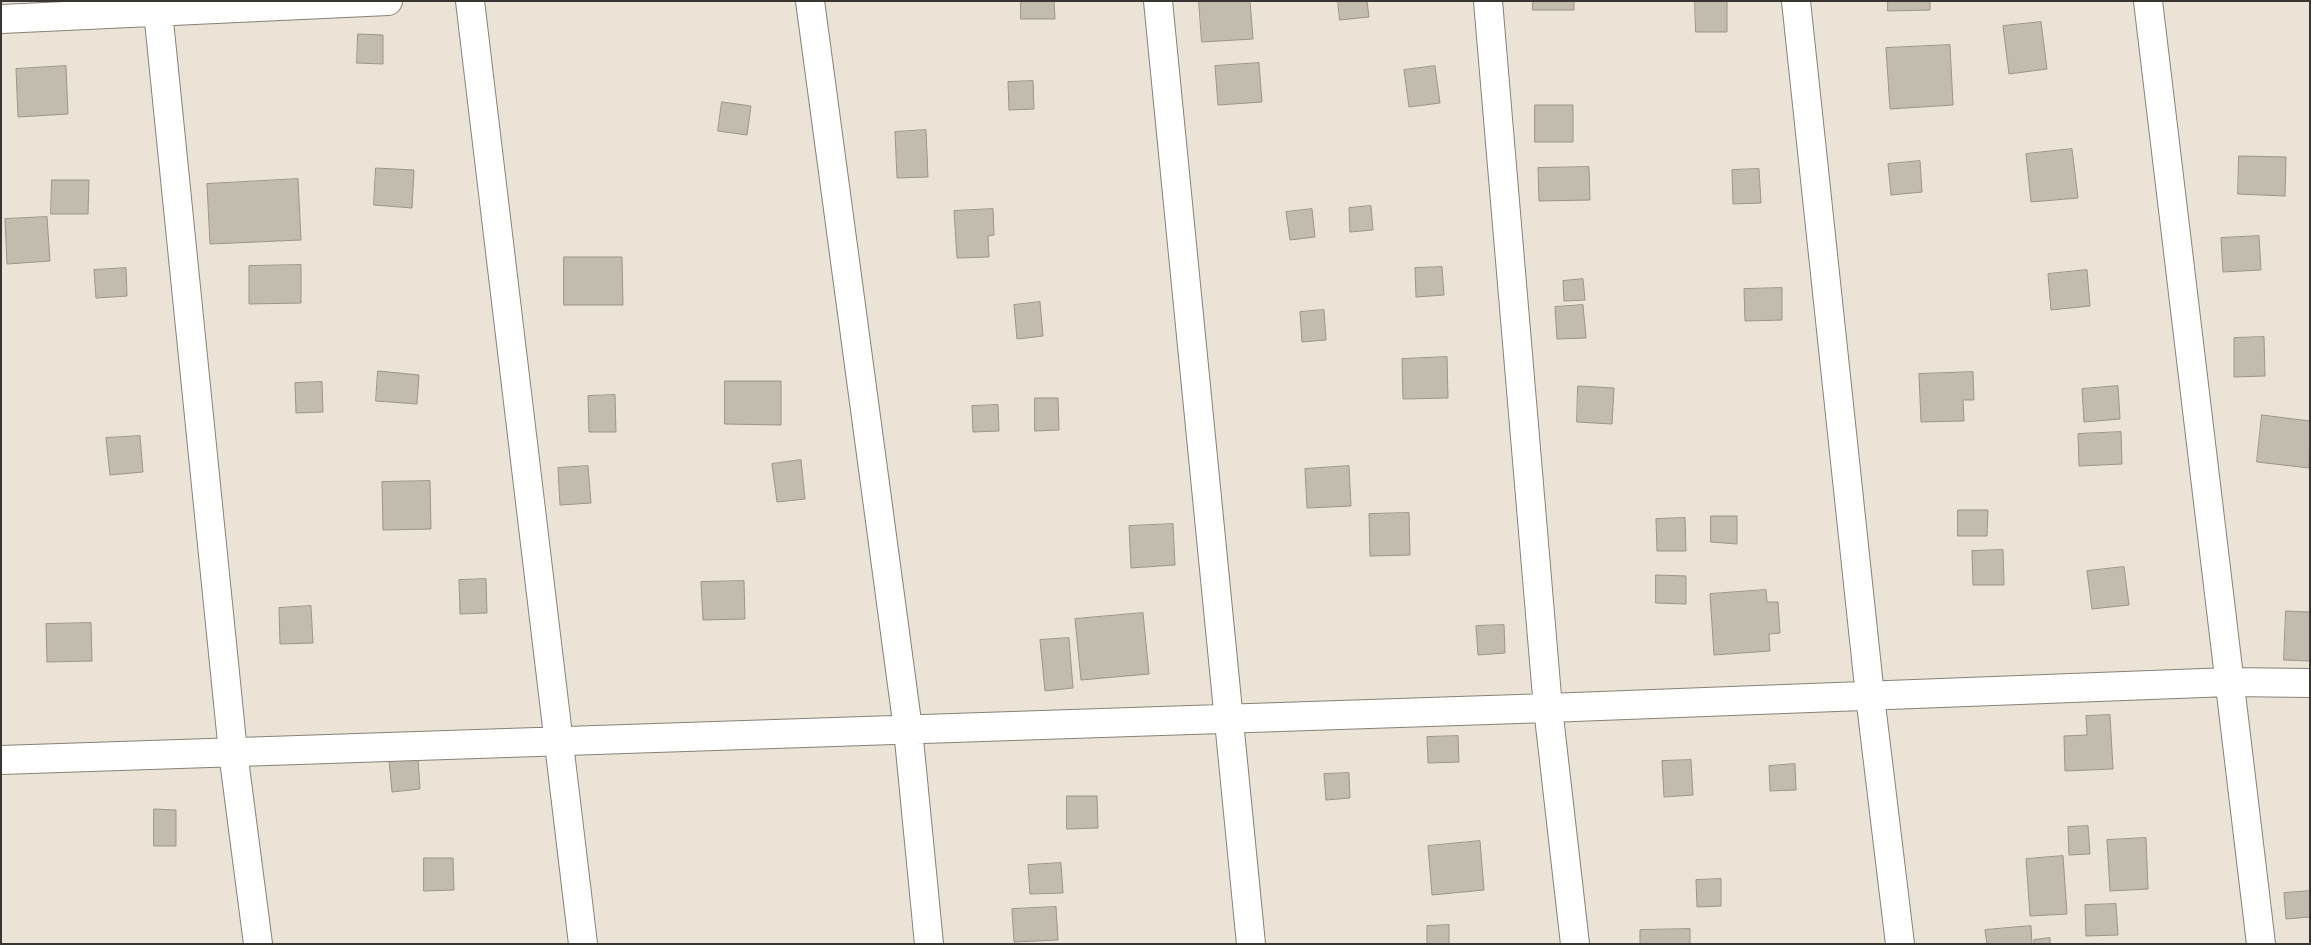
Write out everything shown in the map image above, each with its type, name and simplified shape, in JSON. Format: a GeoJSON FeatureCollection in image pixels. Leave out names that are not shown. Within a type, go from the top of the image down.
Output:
{"type":"FeatureCollection","features":[{"type":"Feature","properties":{"kind":"street"},"geometry":{"type":"LineString","coordinates":[[1,19],[157,7],[388,1]]}},
{"type":"Feature","properties":{"kind":"street"},"geometry":{"type":"LineString","coordinates":[[470,1],[583,944]]}},
{"type":"Feature","properties":{"kind":"street"},"geometry":{"type":"LineString","coordinates":[[810,1],[908,729],[929,944]]}},
{"type":"Feature","properties":{"kind":"street"},"geometry":{"type":"LineString","coordinates":[[1158,1],[1251,944]]}},
{"type":"Feature","properties":{"kind":"street"},"geometry":{"type":"LineString","coordinates":[[1488,1],[1548,708],[1575,944]]}},
{"type":"Feature","properties":{"kind":"street"},"geometry":{"type":"LineString","coordinates":[[1796,1],[1870,696],[1900,944]]}},
{"type":"Feature","properties":{"kind":"street"},"geometry":{"type":"LineString","coordinates":[[2148,1],[2261,944]]}},
{"type":"Feature","properties":{"kind":"street"},"geometry":{"type":"LineString","coordinates":[[157,7],[233,752],[258,944]]}},
{"type":"Feature","properties":{"kind":"street"},"geometry":{"type":"LineString","coordinates":[[1,760],[1548,708],[2230,682],[2310,683]]}},
{"type":"Feature","properties":{"kind":"building"},"geometry":{"type":"Polygon","coordinates":[[[1021,1],[1054,1],[1055,19],[1021,19],[1021,1]]]}},
{"type":"Feature","properties":{"kind":"building"},"geometry":{"type":"Polygon","coordinates":[[[1199,1],[1250,1],[1253,39],[1202,42],[1199,1]]]}},
{"type":"Feature","properties":{"kind":"building"},"geometry":{"type":"Polygon","coordinates":[[[1338,1],[1367,1],[1369,17],[1340,20],[1338,1]]]}},
{"type":"Feature","properties":{"kind":"building"},"geometry":{"type":"Polygon","coordinates":[[[1533,1],[1574,1],[1574,10],[1533,10],[1533,1]]]}},
{"type":"Feature","properties":{"kind":"building"},"geometry":{"type":"Polygon","coordinates":[[[1695,1],[1727,1],[1727,32],[1696,32],[1695,1]]]}},
{"type":"Feature","properties":{"kind":"building"},"geometry":{"type":"Polygon","coordinates":[[[1888,1],[1930,1],[1930,10],[1888,11],[1888,1]]]}},
{"type":"Feature","properties":{"kind":"building"},"geometry":{"type":"Polygon","coordinates":[[[2041,22],[2047,69],[2009,74],[2003,26],[2041,22]]]}},
{"type":"Feature","properties":{"kind":"building"},"geometry":{"type":"Polygon","coordinates":[[[358,34],[383,35],[383,64],[357,63],[358,34]]]}},
{"type":"Feature","properties":{"kind":"building"},"geometry":{"type":"Polygon","coordinates":[[[1950,45],[1953,105],[1890,109],[1886,48],[1950,45]]]}},
{"type":"Feature","properties":{"kind":"building"},"geometry":{"type":"Polygon","coordinates":[[[1259,63],[1262,102],[1218,105],[1215,66],[1259,63]]]}},
{"type":"Feature","properties":{"kind":"building"},"geometry":{"type":"Polygon","coordinates":[[[66,66],[68,114],[18,117],[16,69],[66,66]]]}},
{"type":"Feature","properties":{"kind":"building"},"geometry":{"type":"Polygon","coordinates":[[[1435,66],[1440,103],[1409,107],[1404,70],[1435,66]]]}},
{"type":"Feature","properties":{"kind":"building"},"geometry":{"type":"Polygon","coordinates":[[[1033,81],[1034,109],[1009,110],[1008,82],[1033,81]]]}},
{"type":"Feature","properties":{"kind":"building"},"geometry":{"type":"Polygon","coordinates":[[[722,102],[751,106],[747,135],[718,131],[722,102]]]}},
{"type":"Feature","properties":{"kind":"building"},"geometry":{"type":"Polygon","coordinates":[[[1535,105],[1573,105],[1573,142],[1535,142],[1535,105]]]}},
{"type":"Feature","properties":{"kind":"building"},"geometry":{"type":"Polygon","coordinates":[[[926,130],[928,177],[897,178],[895,132],[926,130]]]}},
{"type":"Feature","properties":{"kind":"building"},"geometry":{"type":"Polygon","coordinates":[[[2072,149],[2078,198],[2031,202],[2026,154],[2072,149]]]}},
{"type":"Feature","properties":{"kind":"building"},"geometry":{"type":"Polygon","coordinates":[[[2239,156],[2286,157],[2285,196],[2238,194],[2239,156]]]}},
{"type":"Feature","properties":{"kind":"building"},"geometry":{"type":"Polygon","coordinates":[[[1920,161],[1922,192],[1891,195],[1888,164],[1920,161]]]}},
{"type":"Feature","properties":{"kind":"building"},"geometry":{"type":"Polygon","coordinates":[[[1589,167],[1590,200],[1539,201],[1538,168],[1589,167]]]}},
{"type":"Feature","properties":{"kind":"building"},"geometry":{"type":"Polygon","coordinates":[[[376,168],[414,170],[412,208],[374,205],[376,168]]]}},
{"type":"Feature","properties":{"kind":"building"},"geometry":{"type":"Polygon","coordinates":[[[1759,169],[1761,203],[1733,204],[1732,170],[1759,169]]]}},
{"type":"Feature","properties":{"kind":"building"},"geometry":{"type":"Polygon","coordinates":[[[298,179],[301,240],[210,244],[207,184],[298,179]]]}},
{"type":"Feature","properties":{"kind":"building"},"geometry":{"type":"Polygon","coordinates":[[[52,180],[89,180],[88,214],[51,214],[52,180]]]}},
{"type":"Feature","properties":{"kind":"building"},"geometry":{"type":"Polygon","coordinates":[[[1371,206],[1373,230],[1350,232],[1349,208],[1371,206]]]}},
{"type":"Feature","properties":{"kind":"building"},"geometry":{"type":"Polygon","coordinates":[[[993,209],[994,235],[988,236],[989,257],[957,258],[954,211],[993,209]]]}},
{"type":"Feature","properties":{"kind":"building"},"geometry":{"type":"Polygon","coordinates":[[[1312,209],[1315,237],[1290,240],[1286,212],[1312,209]]]}},
{"type":"Feature","properties":{"kind":"building"},"geometry":{"type":"Polygon","coordinates":[[[47,217],[50,261],[7,264],[5,219],[47,217]]]}},
{"type":"Feature","properties":{"kind":"building"},"geometry":{"type":"Polygon","coordinates":[[[2259,236],[2261,270],[2223,272],[2221,238],[2259,236]]]}},
{"type":"Feature","properties":{"kind":"building"},"geometry":{"type":"Polygon","coordinates":[[[564,257],[622,257],[623,305],[564,305],[564,257]]]}},
{"type":"Feature","properties":{"kind":"building"},"geometry":{"type":"Polygon","coordinates":[[[301,265],[301,303],[249,304],[249,266],[301,265]]]}},
{"type":"Feature","properties":{"kind":"building"},"geometry":{"type":"Polygon","coordinates":[[[1442,267],[1444,295],[1416,297],[1415,268],[1442,267]]]}},
{"type":"Feature","properties":{"kind":"building"},"geometry":{"type":"Polygon","coordinates":[[[126,268],[127,296],[96,298],[94,270],[126,268]]]}},
{"type":"Feature","properties":{"kind":"building"},"geometry":{"type":"Polygon","coordinates":[[[2087,270],[2090,306],[2051,310],[2048,274],[2087,270]]]}},
{"type":"Feature","properties":{"kind":"building"},"geometry":{"type":"Polygon","coordinates":[[[1583,279],[1585,300],[1564,301],[1563,281],[1583,279]]]}},
{"type":"Feature","properties":{"kind":"building"},"geometry":{"type":"Polygon","coordinates":[[[1782,288],[1782,320],[1745,321],[1744,289],[1782,288]]]}},
{"type":"Feature","properties":{"kind":"building"},"geometry":{"type":"Polygon","coordinates":[[[1040,302],[1043,336],[1017,339],[1014,305],[1040,302]]]}},
{"type":"Feature","properties":{"kind":"building"},"geometry":{"type":"Polygon","coordinates":[[[1583,305],[1586,338],[1557,339],[1555,307],[1583,305]]]}},
{"type":"Feature","properties":{"kind":"building"},"geometry":{"type":"Polygon","coordinates":[[[1324,310],[1326,340],[1302,342],[1300,312],[1324,310]]]}},
{"type":"Feature","properties":{"kind":"building"},"geometry":{"type":"Polygon","coordinates":[[[2264,337],[2265,376],[2234,377],[2234,338],[2264,337]]]}},
{"type":"Feature","properties":{"kind":"building"},"geometry":{"type":"Polygon","coordinates":[[[1447,357],[1448,398],[1403,399],[1402,359],[1447,357]]]}},
{"type":"Feature","properties":{"kind":"building"},"geometry":{"type":"Polygon","coordinates":[[[378,371],[419,375],[417,404],[376,401],[378,371]]]}},
{"type":"Feature","properties":{"kind":"building"},"geometry":{"type":"Polygon","coordinates":[[[1973,372],[1974,400],[1963,400],[1964,421],[1921,422],[1919,374],[1973,372]]]}},
{"type":"Feature","properties":{"kind":"building"},"geometry":{"type":"Polygon","coordinates":[[[725,381],[781,381],[781,425],[725,424],[725,381]]]}},
{"type":"Feature","properties":{"kind":"building"},"geometry":{"type":"Polygon","coordinates":[[[322,382],[323,412],[296,413],[295,383],[322,382]]]}},
{"type":"Feature","properties":{"kind":"building"},"geometry":{"type":"Polygon","coordinates":[[[1578,386],[1614,388],[1612,424],[1577,422],[1578,386]]]}},
{"type":"Feature","properties":{"kind":"building"},"geometry":{"type":"Polygon","coordinates":[[[2118,386],[2120,419],[2084,422],[2082,389],[2118,386]]]}},
{"type":"Feature","properties":{"kind":"building"},"geometry":{"type":"Polygon","coordinates":[[[615,395],[616,432],[589,432],[588,396],[615,395]]]}},
{"type":"Feature","properties":{"kind":"building"},"geometry":{"type":"Polygon","coordinates":[[[1035,398],[1058,398],[1059,430],[1035,431],[1035,398]]]}},
{"type":"Feature","properties":{"kind":"building"},"geometry":{"type":"Polygon","coordinates":[[[998,405],[999,431],[973,432],[972,406],[998,405]]]}},
{"type":"Feature","properties":{"kind":"building"},"geometry":{"type":"Polygon","coordinates":[[[2262,415],[2310,421],[2309,468],[2257,462],[2262,415]]]}},
{"type":"Feature","properties":{"kind":"building"},"geometry":{"type":"Polygon","coordinates":[[[2121,432],[2122,464],[2079,466],[2078,434],[2121,432]]]}},
{"type":"Feature","properties":{"kind":"building"},"geometry":{"type":"Polygon","coordinates":[[[140,436],[143,472],[110,475],[106,438],[140,436]]]}},
{"type":"Feature","properties":{"kind":"building"},"geometry":{"type":"Polygon","coordinates":[[[801,460],[805,499],[777,502],[772,464],[801,460]]]}},
{"type":"Feature","properties":{"kind":"building"},"geometry":{"type":"Polygon","coordinates":[[[588,466],[591,503],[560,505],[558,468],[588,466]]]}},
{"type":"Feature","properties":{"kind":"building"},"geometry":{"type":"Polygon","coordinates":[[[1349,466],[1351,506],[1307,508],[1305,469],[1349,466]]]}},
{"type":"Feature","properties":{"kind":"building"},"geometry":{"type":"Polygon","coordinates":[[[430,481],[431,529],[383,530],[382,482],[430,481]]]}},
{"type":"Feature","properties":{"kind":"building"},"geometry":{"type":"Polygon","coordinates":[[[1958,510],[1988,510],[1987,536],[1958,536],[1958,510]]]}},
{"type":"Feature","properties":{"kind":"building"},"geometry":{"type":"Polygon","coordinates":[[[1409,513],[1410,555],[1370,556],[1369,514],[1409,513]]]}},
{"type":"Feature","properties":{"kind":"building"},"geometry":{"type":"Polygon","coordinates":[[[1711,516],[1737,516],[1737,544],[1711,542],[1711,516]]]}},
{"type":"Feature","properties":{"kind":"building"},"geometry":{"type":"Polygon","coordinates":[[[1685,518],[1686,551],[1657,551],[1656,519],[1685,518]]]}},
{"type":"Feature","properties":{"kind":"building"},"geometry":{"type":"Polygon","coordinates":[[[1173,524],[1175,565],[1131,568],[1129,526],[1173,524]]]}},
{"type":"Feature","properties":{"kind":"building"},"geometry":{"type":"Polygon","coordinates":[[[2003,550],[2004,585],[1973,585],[1972,551],[2003,550]]]}},
{"type":"Feature","properties":{"kind":"building"},"geometry":{"type":"Polygon","coordinates":[[[2124,567],[2129,605],[2092,609],[2087,571],[2124,567]]]}},
{"type":"Feature","properties":{"kind":"building"},"geometry":{"type":"Polygon","coordinates":[[[1656,575],[1686,576],[1686,604],[1656,603],[1656,575]]]}},
{"type":"Feature","properties":{"kind":"building"},"geometry":{"type":"Polygon","coordinates":[[[486,579],[487,613],[460,614],[459,580],[486,579]]]}},
{"type":"Feature","properties":{"kind":"building"},"geometry":{"type":"Polygon","coordinates":[[[744,581],[745,619],[703,620],[701,582],[744,581]]]}},
{"type":"Feature","properties":{"kind":"building"},"geometry":{"type":"Polygon","coordinates":[[[1766,590],[1767,602],[1778,602],[1780,633],[1769,634],[1770,651],[1714,655],[1710,594],[1766,590]]]}},
{"type":"Feature","properties":{"kind":"building"},"geometry":{"type":"Polygon","coordinates":[[[311,606],[313,643],[280,644],[279,608],[311,606]]]}},
{"type":"Feature","properties":{"kind":"building"},"geometry":{"type":"Polygon","coordinates":[[[2286,611],[2310,612],[2310,661],[2284,660],[2286,611]]]}},
{"type":"Feature","properties":{"kind":"building"},"geometry":{"type":"Polygon","coordinates":[[[1143,613],[1149,674],[1081,680],[1075,619],[1143,613]]]}},
{"type":"Feature","properties":{"kind":"building"},"geometry":{"type":"Polygon","coordinates":[[[91,623],[92,661],[47,662],[46,624],[91,623]]]}},
{"type":"Feature","properties":{"kind":"building"},"geometry":{"type":"Polygon","coordinates":[[[1504,625],[1505,653],[1478,655],[1476,626],[1504,625]]]}},
{"type":"Feature","properties":{"kind":"building"},"geometry":{"type":"Polygon","coordinates":[[[1069,638],[1073,688],[1045,691],[1040,640],[1069,638]]]}},
{"type":"Feature","properties":{"kind":"building"},"geometry":{"type":"Polygon","coordinates":[[[2110,715],[2113,769],[2065,771],[2064,736],[2087,735],[2086,716],[2110,715]]]}},
{"type":"Feature","properties":{"kind":"building"},"geometry":{"type":"Polygon","coordinates":[[[1458,736],[1459,762],[1428,763],[1427,737],[1458,736]]]}},
{"type":"Feature","properties":{"kind":"building"},"geometry":{"type":"Polygon","coordinates":[[[418,757],[420,789],[392,792],[389,760],[418,757]]]}},
{"type":"Feature","properties":{"kind":"building"},"geometry":{"type":"Polygon","coordinates":[[[1691,760],[1693,795],[1664,797],[1662,761],[1691,760]]]}},
{"type":"Feature","properties":{"kind":"building"},"geometry":{"type":"Polygon","coordinates":[[[1795,764],[1796,790],[1770,791],[1769,766],[1795,764]]]}},
{"type":"Feature","properties":{"kind":"building"},"geometry":{"type":"Polygon","coordinates":[[[1349,773],[1350,798],[1326,800],[1324,774],[1349,773]]]}},
{"type":"Feature","properties":{"kind":"building"},"geometry":{"type":"Polygon","coordinates":[[[1067,796],[1097,796],[1098,828],[1067,829],[1067,796]]]}},
{"type":"Feature","properties":{"kind":"building"},"geometry":{"type":"Polygon","coordinates":[[[154,809],[176,810],[176,846],[154,846],[154,809]]]}},
{"type":"Feature","properties":{"kind":"building"},"geometry":{"type":"Polygon","coordinates":[[[2088,826],[2090,854],[2069,855],[2068,827],[2088,826]]]}},
{"type":"Feature","properties":{"kind":"building"},"geometry":{"type":"Polygon","coordinates":[[[2146,838],[2148,889],[2110,891],[2107,840],[2146,838]]]}},
{"type":"Feature","properties":{"kind":"building"},"geometry":{"type":"Polygon","coordinates":[[[1480,841],[1484,890],[1432,895],[1428,846],[1480,841]]]}},
{"type":"Feature","properties":{"kind":"building"},"geometry":{"type":"Polygon","coordinates":[[[2063,856],[2067,914],[2030,916],[2026,859],[2063,856]]]}},
{"type":"Feature","properties":{"kind":"building"},"geometry":{"type":"Polygon","coordinates":[[[424,858],[453,858],[454,890],[424,891],[424,858]]]}},
{"type":"Feature","properties":{"kind":"building"},"geometry":{"type":"Polygon","coordinates":[[[1061,863],[1063,893],[1030,894],[1028,865],[1061,863]]]}},
{"type":"Feature","properties":{"kind":"building"},"geometry":{"type":"Polygon","coordinates":[[[1721,879],[1721,906],[1697,907],[1696,880],[1721,879]]]}},
{"type":"Feature","properties":{"kind":"building"},"geometry":{"type":"Polygon","coordinates":[[[2310,891],[2310,917],[2286,919],[2284,893],[2310,891]]]}},
{"type":"Feature","properties":{"kind":"building"},"geometry":{"type":"Polygon","coordinates":[[[2116,904],[2118,935],[2086,936],[2085,905],[2116,904]]]}},
{"type":"Feature","properties":{"kind":"building"},"geometry":{"type":"Polygon","coordinates":[[[1056,907],[1058,940],[1014,942],[1012,909],[1056,907]]]}},
{"type":"Feature","properties":{"kind":"building"},"geometry":{"type":"Polygon","coordinates":[[[1449,925],[1449,944],[1427,944],[1427,926],[1449,925]]]}},
{"type":"Feature","properties":{"kind":"building"},"geometry":{"type":"Polygon","coordinates":[[[2031,926],[2032,944],[1987,944],[1985,930],[2031,926]]]}},
{"type":"Feature","properties":{"kind":"building"},"geometry":{"type":"Polygon","coordinates":[[[1690,929],[1690,944],[1640,944],[1640,930],[1690,929]]]}},
{"type":"Feature","properties":{"kind":"building"},"geometry":{"type":"Polygon","coordinates":[[[2050,938],[2050,944],[2034,944],[2034,940],[2050,938]]]}}]}
